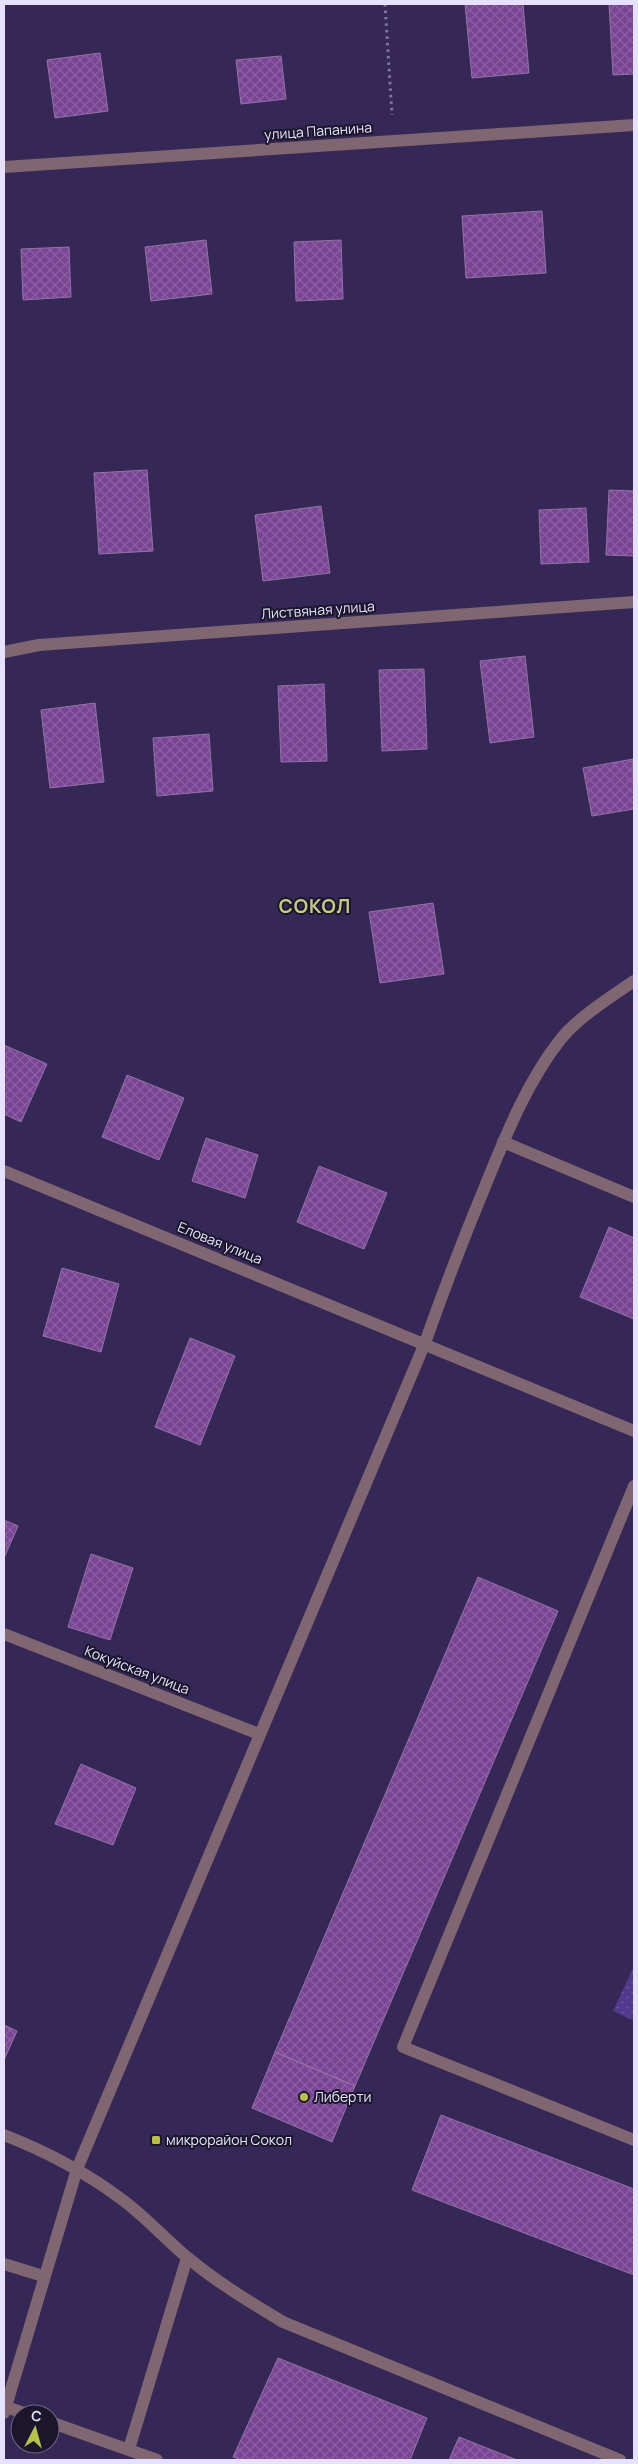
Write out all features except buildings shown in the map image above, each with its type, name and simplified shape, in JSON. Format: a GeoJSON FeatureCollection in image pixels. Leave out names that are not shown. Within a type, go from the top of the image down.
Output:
{"type":"FeatureCollection","features":[{"type":"Feature","properties":{"kind":"street","name":"улица Папанина"},"geometry":{"type":"LineString","coordinates":[[4,167],[634,125]]}},
{"type":"Feature","properties":{"kind":"street","name":"Листвяная улица"},"geometry":{"type":"LineString","coordinates":[[4,652],[39,645],[634,602]]}},
{"type":"Feature","properties":{"kind":"street"},"geometry":{"type":"LineString","coordinates":[[5,2410],[43,2276],[77,2169],[425,1343],[452,1266],[503,1142],[532,1083],[561,1038],[604,1001],[634,981]]}},
{"type":"Feature","properties":{"kind":"street"},"geometry":{"type":"LineString","coordinates":[[503,1142],[634,1197]]}},
{"type":"Feature","properties":{"kind":"street","name":"Еловая улица"},"geometry":{"type":"LineString","coordinates":[[4,1171],[425,1343],[634,1431]]}},
{"type":"Feature","properties":{"kind":"street"},"geometry":{"type":"LineString","coordinates":[[634,1486],[403,2047],[634,2140]]}},
{"type":"Feature","properties":{"kind":"street","name":"Кокуйская улица"},"geometry":{"type":"LineString","coordinates":[[4,1634],[259,1734]]}},
{"type":"Feature","properties":{"kind":"street"},"geometry":{"type":"LineString","coordinates":[[4,2135],[77,2169],[121,2198],[152,2223],[187,2258],[236,2294],[283,2322],[620,2460]]}},
{"type":"Feature","properties":{"kind":"street"},"geometry":{"type":"LineString","coordinates":[[129,2449],[187,2258]]}},
{"type":"Feature","properties":{"kind":"street"},"geometry":{"type":"LineString","coordinates":[[4,2264],[43,2276]]}},
{"type":"Feature","properties":{"kind":"street"},"geometry":{"type":"LineString","coordinates":[[60,2425],[157,2460]]}},
{"type":"Feature","properties":{"kind":"path"},"geometry":{"type":"LineString","coordinates":[[385,4],[394,141]]}},
{"type":"Feature","properties":{"kind":"shaded area"},"geometry":{"type":"Polygon","coordinates":[[[634,1966],[634,2021],[613,2011],[634,1966]]]}},
{"type":"Feature","properties":{"kind":"place","name":"Либерти"},"geometry":{"type":"Point","coordinates":[304,2097]}},
{"type":"Feature","properties":{"kind":"place","name":"микрорайон Сокол"},"geometry":{"type":"Point","coordinates":[156,2140]}},
{"type":"Feature","properties":{"kind":"district","name":"СОКОЛ"},"geometry":{"type":"Point","coordinates":[315,906]}}]}
